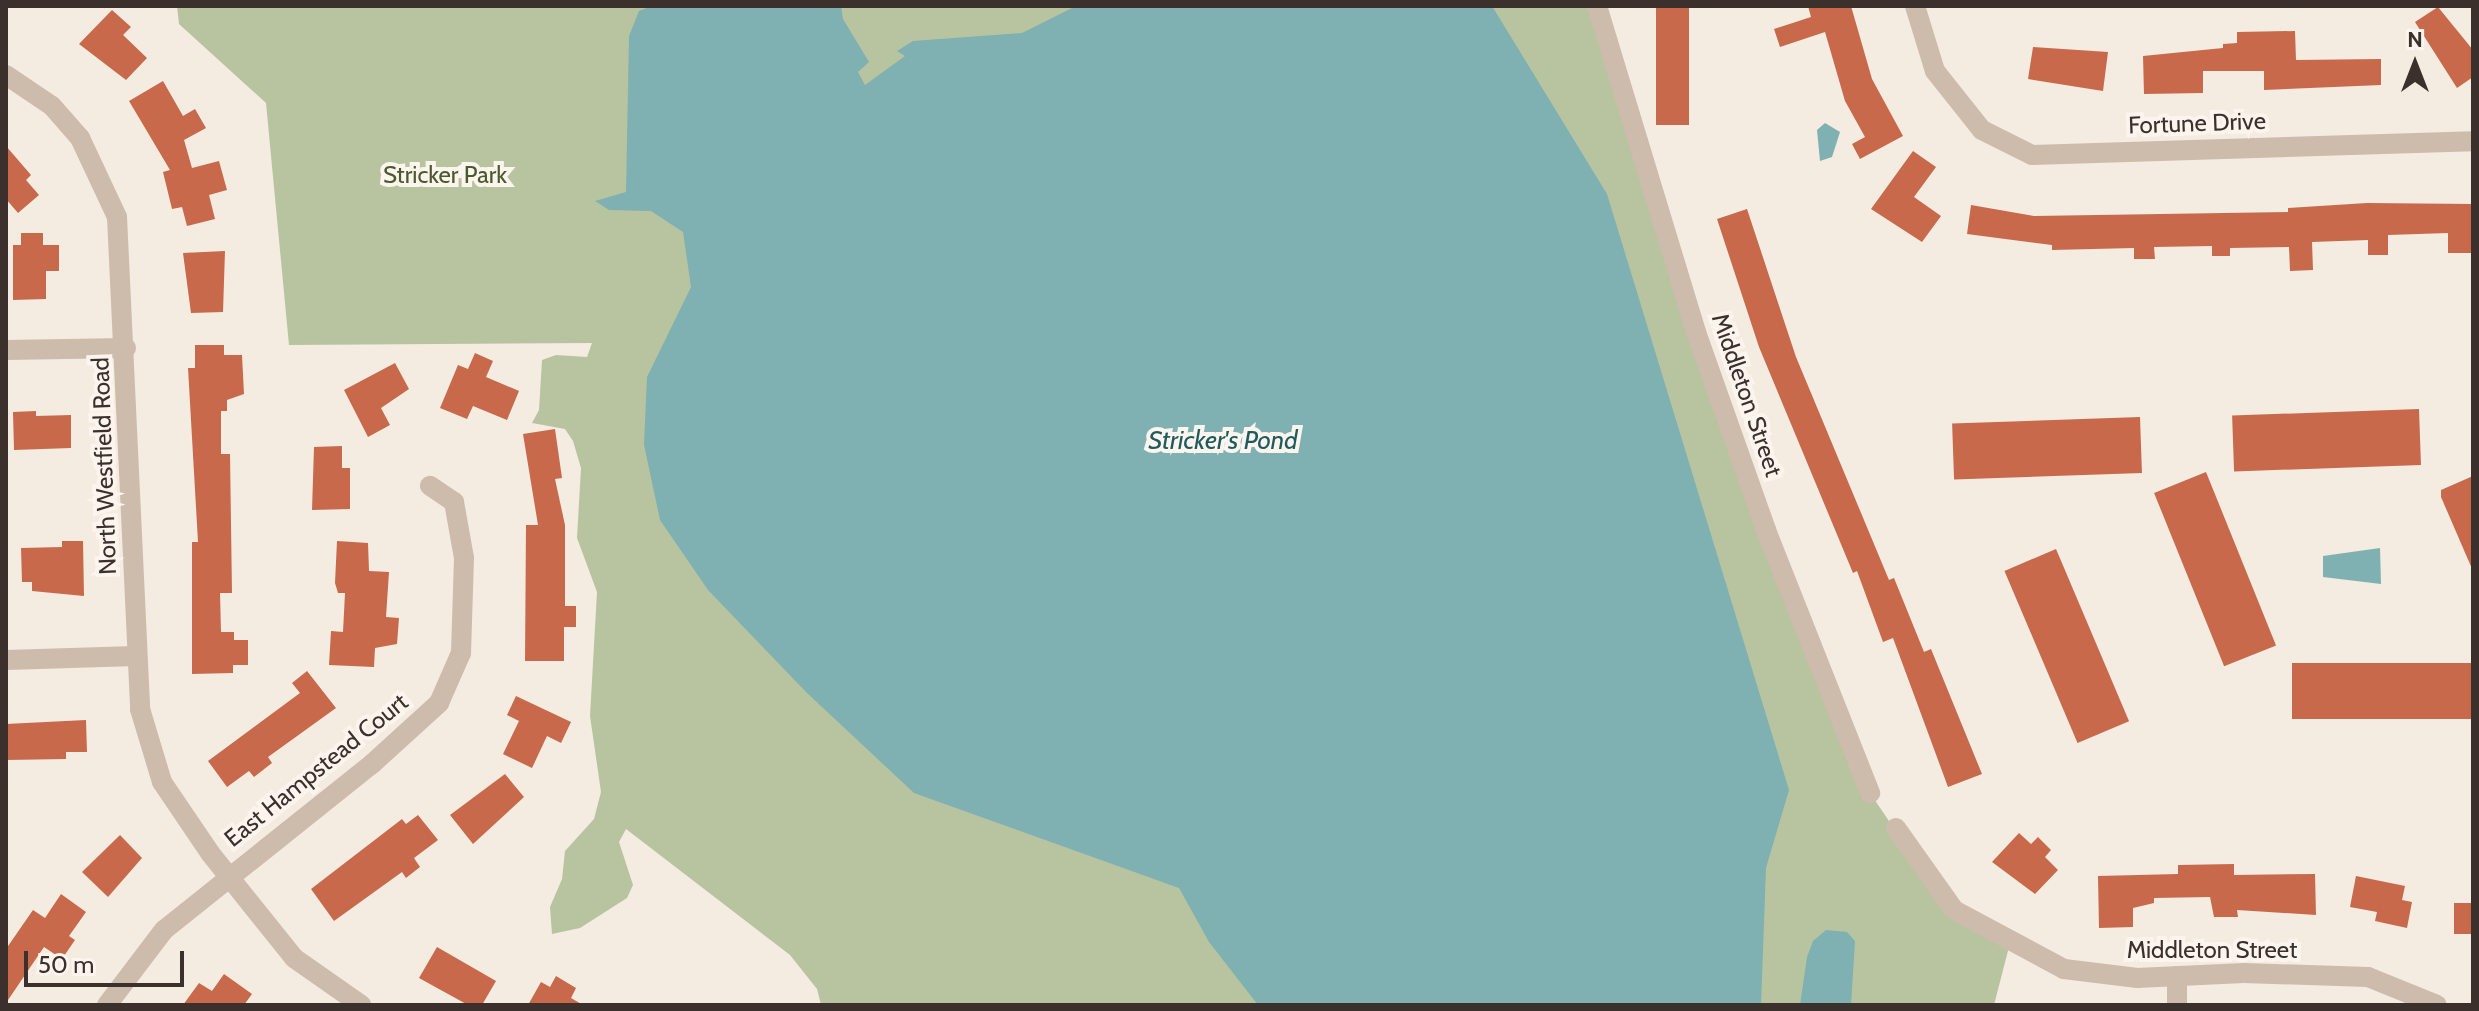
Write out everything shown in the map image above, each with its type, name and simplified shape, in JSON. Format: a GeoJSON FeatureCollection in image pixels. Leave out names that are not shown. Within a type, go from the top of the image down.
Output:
{"type":"FeatureCollection","features":[{"type":"Feature","properties":{"kind":"street","name":"Middleton Street"},"geometry":{"type":"LineString","coordinates":[[1597,6],[1696,332],[1766,530],[1870,793]]}},
{"type":"Feature","properties":{"kind":"street","name":"Fortune Drive"},"geometry":{"type":"LineString","coordinates":[[1915,6],[1935,71],[1949,89],[1982,130],[2032,155],[2473,141]]}},
{"type":"Feature","properties":{"kind":"street","name":"North Westfield Road"},"geometry":{"type":"LineString","coordinates":[[6,75],[52,106],[80,138],[106,186],[122,250],[136,656],[140,709],[162,782],[294,958],[361,1005]]}},
{"type":"Feature","properties":{"kind":"street"},"geometry":{"type":"LineString","coordinates":[[6,350],[126,348]]}},
{"type":"Feature","properties":{"kind":"street","name":"East Hampstead Court"},"geometry":{"type":"LineString","coordinates":[[107,1005],[164,930],[229,874],[372,764],[444,693],[461,653],[464,558],[454,502],[430,486]]}},
{"type":"Feature","properties":{"kind":"street"},"geometry":{"type":"LineString","coordinates":[[6,660],[136,656]]}},
{"type":"Feature","properties":{"kind":"street","name":"Middleton Street"},"geometry":{"type":"LineString","coordinates":[[1896,828],[1954,910],[1993,935],[2064,969],[2137,978],[2368,977],[2437,1005]]}},
{"type":"Feature","properties":{"kind":"street"},"geometry":{"type":"LineString","coordinates":[[2177,976],[2177,1005]]}},
{"type":"Feature","properties":{"kind":"green space","name":"Stricker's Pond"},"geometry":{"type":"Polygon","coordinates":[[[177,6],[1597,6],[1696,332],[1870,793],[1931,883],[2010,943],[1994,1005],[821,1005],[817,989],[790,955],[626,829],[619,842],[633,885],[627,898],[580,928],[552,934],[550,907],[562,879],[565,851],[594,819],[601,792],[590,716],[597,592],[577,538],[581,468],[573,441],[565,429],[532,423],[539,410],[542,360],[556,355],[587,357],[592,343],[289,345],[266,103],[179,24],[177,6]]]}},
{"type":"Feature","properties":{"kind":"water","name":"Stricker's Pond"},"geometry":{"type":"Polygon","coordinates":[[[652,6],[841,6],[843,19],[869,62],[858,72],[865,85],[905,56],[897,51],[913,41],[1022,33],[1076,6],[1492,6],[1607,194],[1789,790],[1766,868],[1761,1005],[1258,1005],[1209,942],[1179,888],[914,793],[807,693],[708,590],[660,520],[644,445],[647,377],[691,287],[683,232],[651,211],[609,210],[595,201],[626,192],[629,36],[639,11],[652,6]]]}},
{"type":"Feature","properties":{"kind":"water"},"geometry":{"type":"Polygon","coordinates":[[[1825,123],[1840,132],[1832,157],[1820,161],[1817,130],[1825,123]]]}},
{"type":"Feature","properties":{"kind":"water"},"geometry":{"type":"Polygon","coordinates":[[[2380,548],[2381,584],[2323,577],[2323,556],[2380,548]]]}},
{"type":"Feature","properties":{"kind":"water"},"geometry":{"type":"Polygon","coordinates":[[[1826,930],[1847,932],[1855,941],[1851,1005],[1800,1005],[1807,957],[1813,941],[1826,930]]]}},
{"type":"Feature","properties":{"kind":"building"},"geometry":{"type":"Polygon","coordinates":[[[1656,6],[1689,6],[1689,125],[1656,125],[1656,6]]]}},
{"type":"Feature","properties":{"kind":"building"},"geometry":{"type":"Polygon","coordinates":[[[1808,6],[1851,6],[1872,79],[1903,136],[1860,159],[1852,144],[1865,137],[1845,101],[1825,32],[1780,47],[1774,29],[1811,17],[1808,6]]]}},
{"type":"Feature","properties":{"kind":"building"},"geometry":{"type":"Polygon","coordinates":[[[2438,7],[2473,50],[2473,77],[2457,88],[2415,22],[2438,7]]]}},
{"type":"Feature","properties":{"kind":"building"},"geometry":{"type":"Polygon","coordinates":[[[112,10],[131,27],[123,35],[147,58],[126,80],[79,44],[112,10]]]}},
{"type":"Feature","properties":{"kind":"building"},"geometry":{"type":"Polygon","coordinates":[[[2295,31],[2296,60],[2381,59],[2381,85],[2264,90],[2264,71],[2203,71],[2203,93],[2144,94],[2143,56],[2223,48],[2223,44],[2237,43],[2237,32],[2295,31]]]}},
{"type":"Feature","properties":{"kind":"building"},"geometry":{"type":"Polygon","coordinates":[[[2033,47],[2108,52],[2103,91],[2028,79],[2033,47]]]}},
{"type":"Feature","properties":{"kind":"building"},"geometry":{"type":"Polygon","coordinates":[[[163,81],[183,116],[195,109],[206,128],[184,140],[192,168],[219,161],[227,190],[209,195],[215,219],[187,226],[182,207],[172,209],[163,172],[170,170],[129,101],[163,81]]]}},
{"type":"Feature","properties":{"kind":"building"},"geometry":{"type":"Polygon","coordinates":[[[6,146],[31,175],[26,180],[39,195],[18,213],[6,199],[6,146]]]}},
{"type":"Feature","properties":{"kind":"building"},"geometry":{"type":"Polygon","coordinates":[[[1913,151],[1936,167],[1914,197],[1941,216],[1922,242],[1871,209],[1913,151]]]}},
{"type":"Feature","properties":{"kind":"building"},"geometry":{"type":"Polygon","coordinates":[[[2367,203],[2473,204],[2473,253],[2448,253],[2448,233],[2388,235],[2388,255],[2368,255],[2368,240],[2312,242],[2313,270],[2290,271],[2289,247],[2230,248],[2230,256],[2212,256],[2212,246],[2154,247],[2155,259],[2134,259],[2134,248],[2052,250],[2052,245],[1967,234],[1971,205],[2034,216],[2288,212],[2288,208],[2367,203]]]}},
{"type":"Feature","properties":{"kind":"building"},"geometry":{"type":"Polygon","coordinates":[[[1747,209],[1796,357],[1889,580],[1894,578],[1924,652],[1931,649],[1982,774],[1948,787],[1893,638],[1883,642],[1857,571],[1853,573],[1759,347],[1717,219],[1747,209]]]}},
{"type":"Feature","properties":{"kind":"building"},"geometry":{"type":"Polygon","coordinates":[[[21,233],[43,233],[43,245],[59,245],[59,271],[46,271],[46,299],[13,300],[13,245],[21,245],[21,233]]]}},
{"type":"Feature","properties":{"kind":"building"},"geometry":{"type":"Polygon","coordinates":[[[225,251],[223,312],[191,313],[183,253],[225,251]]]}},
{"type":"Feature","properties":{"kind":"building"},"geometry":{"type":"Polygon","coordinates":[[[195,345],[224,345],[224,355],[242,355],[244,394],[227,400],[227,411],[221,411],[221,454],[230,454],[232,593],[220,593],[221,632],[234,632],[234,640],[248,640],[248,665],[233,665],[233,673],[192,674],[192,542],[198,542],[188,368],[195,368],[195,345]]]}},
{"type":"Feature","properties":{"kind":"building"},"geometry":{"type":"Polygon","coordinates":[[[475,353],[493,361],[486,377],[519,391],[507,420],[473,406],[467,419],[440,408],[458,365],[468,369],[475,353]]]}},
{"type":"Feature","properties":{"kind":"building"},"geometry":{"type":"Polygon","coordinates":[[[395,363],[409,389],[381,408],[390,425],[368,437],[344,390],[395,363]]]}},
{"type":"Feature","properties":{"kind":"building"},"geometry":{"type":"Polygon","coordinates":[[[2419,409],[2421,465],[2234,471],[2232,416],[2419,409]]]}},
{"type":"Feature","properties":{"kind":"building"},"geometry":{"type":"Polygon","coordinates":[[[36,411],[36,416],[71,415],[71,448],[14,450],[13,412],[36,411]]]}},
{"type":"Feature","properties":{"kind":"building"},"geometry":{"type":"Polygon","coordinates":[[[2140,417],[2142,473],[1954,480],[1952,424],[2140,417]]]}},
{"type":"Feature","properties":{"kind":"building"},"geometry":{"type":"Polygon","coordinates":[[[555,429],[562,478],[555,479],[565,525],[565,606],[576,606],[576,627],[564,627],[564,661],[525,661],[526,525],[538,525],[523,434],[555,429]]]}},
{"type":"Feature","properties":{"kind":"building"},"geometry":{"type":"Polygon","coordinates":[[[342,446],[342,468],[350,468],[350,509],[312,510],[314,447],[342,446]]]}},
{"type":"Feature","properties":{"kind":"building"},"geometry":{"type":"Polygon","coordinates":[[[2206,472],[2276,645],[2224,666],[2154,493],[2206,472]]]}},
{"type":"Feature","properties":{"kind":"building"},"geometry":{"type":"Polygon","coordinates":[[[2473,476],[2473,571],[2441,497],[2441,490],[2473,476]]]}},
{"type":"Feature","properties":{"kind":"building"},"geometry":{"type":"Polygon","coordinates":[[[62,541],[83,541],[84,596],[32,591],[32,582],[22,582],[21,548],[62,547],[62,541]]]}},
{"type":"Feature","properties":{"kind":"building"},"geometry":{"type":"Polygon","coordinates":[[[337,541],[368,543],[369,571],[389,572],[386,617],[399,618],[397,644],[375,648],[374,667],[329,665],[331,631],[343,632],[345,593],[338,593],[335,583],[337,541]]]}},
{"type":"Feature","properties":{"kind":"building"},"geometry":{"type":"Polygon","coordinates":[[[2056,549],[2129,721],[2078,743],[2004,571],[2056,549]]]}},
{"type":"Feature","properties":{"kind":"building"},"geometry":{"type":"Polygon","coordinates":[[[2292,663],[2473,663],[2473,719],[2292,719],[2292,663]]]}},
{"type":"Feature","properties":{"kind":"building"},"geometry":{"type":"Polygon","coordinates":[[[307,671],[336,708],[268,757],[272,763],[254,777],[249,771],[227,787],[208,761],[300,693],[292,683],[307,671]]]}},
{"type":"Feature","properties":{"kind":"building"},"geometry":{"type":"Polygon","coordinates":[[[516,696],[571,722],[561,743],[547,736],[532,768],[503,754],[519,721],[507,715],[516,696]]]}},
{"type":"Feature","properties":{"kind":"building"},"geometry":{"type":"Polygon","coordinates":[[[86,720],[87,752],[66,752],[66,759],[6,760],[6,724],[86,720]]]}},
{"type":"Feature","properties":{"kind":"building"},"geometry":{"type":"Polygon","coordinates":[[[505,774],[524,797],[473,844],[450,815],[505,774]]]}},
{"type":"Feature","properties":{"kind":"building"},"geometry":{"type":"Polygon","coordinates":[[[418,815],[438,840],[414,858],[420,867],[406,878],[402,872],[334,921],[311,889],[402,819],[406,824],[418,815]]]}},
{"type":"Feature","properties":{"kind":"building"},"geometry":{"type":"Polygon","coordinates":[[[2019,833],[2031,844],[2038,837],[2051,850],[2045,857],[2058,870],[2035,894],[1992,862],[2019,833]]]}},
{"type":"Feature","properties":{"kind":"building"},"geometry":{"type":"Polygon","coordinates":[[[120,835],[142,858],[108,897],[82,872],[120,835]]]}},
{"type":"Feature","properties":{"kind":"building"},"geometry":{"type":"Polygon","coordinates":[[[2234,864],[2234,875],[2315,874],[2316,915],[2237,910],[2238,917],[2214,917],[2210,897],[2154,898],[2154,903],[2133,908],[2133,927],[2099,928],[2098,876],[2178,874],[2178,865],[2234,864]]]}},
{"type":"Feature","properties":{"kind":"building"},"geometry":{"type":"Polygon","coordinates":[[[2356,876],[2405,886],[2402,900],[2412,902],[2407,928],[2375,921],[2377,912],[2350,907],[2356,876]]]}},
{"type":"Feature","properties":{"kind":"building"},"geometry":{"type":"Polygon","coordinates":[[[61,894],[86,912],[69,936],[75,940],[62,959],[44,947],[6,1003],[6,949],[33,910],[45,918],[61,894]]]}},
{"type":"Feature","properties":{"kind":"building"},"geometry":{"type":"Polygon","coordinates":[[[2454,903],[2473,903],[2473,934],[2454,934],[2454,903]]]}},
{"type":"Feature","properties":{"kind":"building"},"geometry":{"type":"Polygon","coordinates":[[[437,947],[496,981],[482,1005],[468,1005],[419,978],[437,947]]]}},
{"type":"Feature","properties":{"kind":"building"},"geometry":{"type":"Polygon","coordinates":[[[224,974],[252,994],[244,1005],[183,1005],[199,983],[212,991],[224,974]]]}},
{"type":"Feature","properties":{"kind":"building"},"geometry":{"type":"Polygon","coordinates":[[[556,976],[576,988],[571,998],[583,1005],[528,1005],[541,982],[550,987],[556,976]]]}},
{"type":"Feature","properties":{"kind":"park label","name":"Stricker Park"},"geometry":{"type":"Point","coordinates":[445,175]}}]}
